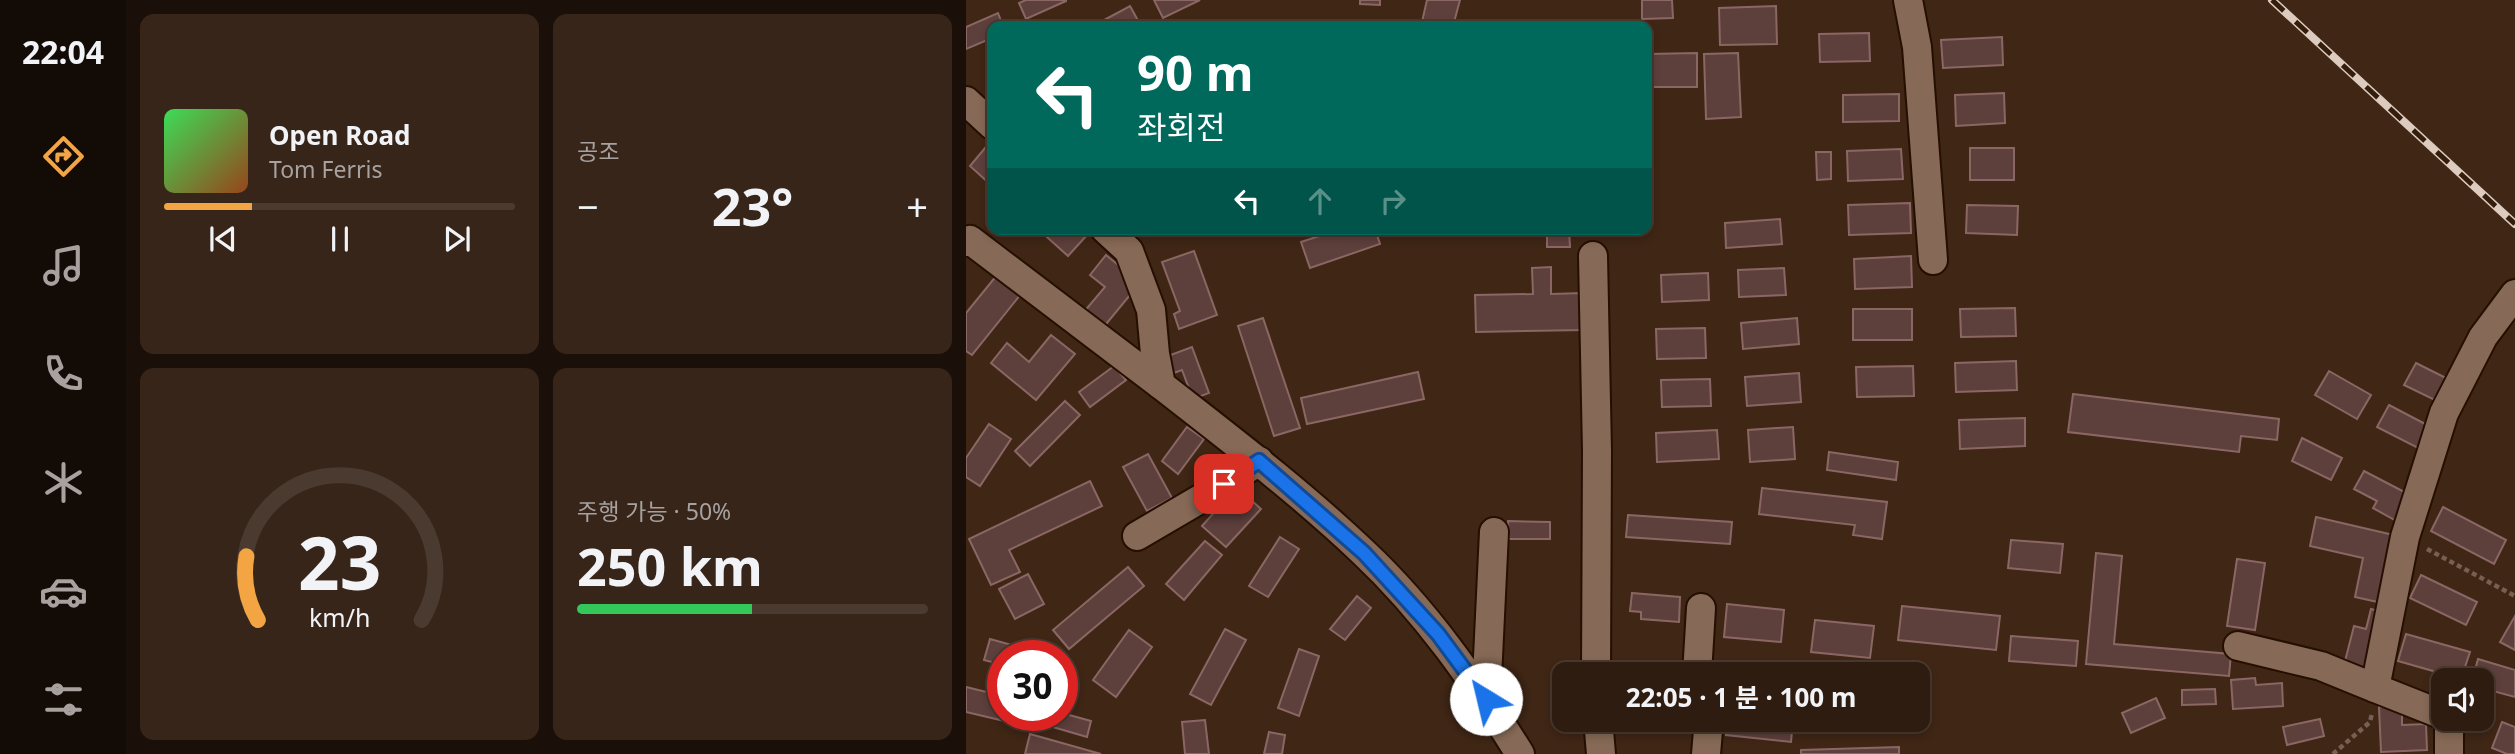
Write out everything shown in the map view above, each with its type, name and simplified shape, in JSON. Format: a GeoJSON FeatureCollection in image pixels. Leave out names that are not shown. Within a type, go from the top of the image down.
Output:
{"type":"FeatureCollection","features":[{"type":"Feature","properties":{"kind":"street"},"geometry":{"type":"LineString","coordinates":[[1908,0],[1917,47],[1933,260]]}},
{"type":"Feature","properties":{"kind":"street"},"geometry":{"type":"LineString","coordinates":[[966,101],[987,120]]}},
{"type":"Feature","properties":{"kind":"street"},"geometry":{"type":"LineString","coordinates":[[1112,235],[1129,251],[1151,310],[1161,385]]}},
{"type":"Feature","properties":{"kind":"street"},"geometry":{"type":"LineString","coordinates":[[966,242],[970,240],[1259,461],[1364,553],[1438,634],[1486,699],[1520,754]]}},
{"type":"Feature","properties":{"kind":"street"},"geometry":{"type":"LineString","coordinates":[[1593,256],[1597,464],[1596,662]]}},
{"type":"Feature","properties":{"kind":"street"},"geometry":{"type":"LineString","coordinates":[[2375,688],[2405,537],[2444,413],[2483,337],[2515,294]]}},
{"type":"Feature","properties":{"kind":"street"},"geometry":{"type":"LineString","coordinates":[[1137,536],[1259,461]]}},
{"type":"Feature","properties":{"kind":"street"},"geometry":{"type":"LineString","coordinates":[[1486,699],[1490,665],[1494,533]]}},
{"type":"Feature","properties":{"kind":"street"},"geometry":{"type":"LineString","coordinates":[[1698,662],[1702,608]]}},
{"type":"Feature","properties":{"kind":"street"},"geometry":{"type":"LineString","coordinates":[[2238,646],[2321,666],[2431,710]]}},
{"type":"Feature","properties":{"kind":"street"},"geometry":{"type":"LineString","coordinates":[[2449,731],[2449,754]]}},
{"type":"Feature","properties":{"kind":"street"},"geometry":{"type":"LineString","coordinates":[[1599,732],[1601,754]]}},
{"type":"Feature","properties":{"kind":"street"},"geometry":{"type":"LineString","coordinates":[[1706,754],[1708,732]]}},
{"type":"Feature","properties":{"kind":"path"},"geometry":{"type":"LineString","coordinates":[[2405,537],[2515,596]]}},
{"type":"Feature","properties":{"kind":"path"},"geometry":{"type":"LineString","coordinates":[[2333,754],[2370,722],[2375,688]]}},
{"type":"Feature","properties":{"kind":"building"},"geometry":{"type":"Polygon","coordinates":[[[1026,0],[1066,1],[1026,19],[1019,3],[1026,0]]]}},
{"type":"Feature","properties":{"kind":"building"},"geometry":{"type":"Polygon","coordinates":[[[1154,0],[1200,0],[1163,18],[1154,0]]]}},
{"type":"Feature","properties":{"kind":"building"},"geometry":{"type":"Polygon","coordinates":[[[1360,0],[1380,0],[1380,5],[1360,4],[1360,0]]]}},
{"type":"Feature","properties":{"kind":"building"},"geometry":{"type":"Polygon","coordinates":[[[1427,0],[1460,0],[1454,21],[1422,21],[1427,0]]]}},
{"type":"Feature","properties":{"kind":"building"},"geometry":{"type":"Polygon","coordinates":[[[1642,0],[1672,0],[1673,18],[1642,19],[1642,0]]]}},
{"type":"Feature","properties":{"kind":"building"},"geometry":{"type":"Polygon","coordinates":[[[1130,6],[1138,21],[1102,21],[1130,6]]]}},
{"type":"Feature","properties":{"kind":"building"},"geometry":{"type":"Polygon","coordinates":[[[1776,6],[1777,44],[1720,45],[1719,8],[1776,6]]]}},
{"type":"Feature","properties":{"kind":"building"},"geometry":{"type":"Polygon","coordinates":[[[998,13],[1001,21],[987,21],[987,40],[966,49],[966,27],[998,13]]]}},
{"type":"Feature","properties":{"kind":"building"},"geometry":{"type":"Polygon","coordinates":[[[1869,33],[1870,61],[1820,62],[1819,34],[1869,33]]]}},
{"type":"Feature","properties":{"kind":"building"},"geometry":{"type":"Polygon","coordinates":[[[2002,37],[2003,65],[1943,68],[1941,40],[2002,37]]]}},
{"type":"Feature","properties":{"kind":"building"},"geometry":{"type":"Polygon","coordinates":[[[1697,53],[1697,87],[1652,87],[1652,54],[1697,53]]]}},
{"type":"Feature","properties":{"kind":"building"},"geometry":{"type":"Polygon","coordinates":[[[1738,53],[1741,117],[1706,119],[1704,54],[1738,53]]]}},
{"type":"Feature","properties":{"kind":"building"},"geometry":{"type":"Polygon","coordinates":[[[2004,93],[2005,123],[1956,126],[1955,95],[2004,93]]]}},
{"type":"Feature","properties":{"kind":"building"},"geometry":{"type":"Polygon","coordinates":[[[1899,94],[1899,121],[1843,122],[1843,95],[1899,94]]]}},
{"type":"Feature","properties":{"kind":"building"},"geometry":{"type":"Polygon","coordinates":[[[985,148],[987,181],[970,166],[985,148]]]}},
{"type":"Feature","properties":{"kind":"building"},"geometry":{"type":"Polygon","coordinates":[[[1970,148],[2014,148],[2014,180],[1970,180],[1970,148]]]}},
{"type":"Feature","properties":{"kind":"building"},"geometry":{"type":"Polygon","coordinates":[[[1901,149],[1903,179],[1848,181],[1847,151],[1901,149]]]}},
{"type":"Feature","properties":{"kind":"building"},"geometry":{"type":"Polygon","coordinates":[[[1816,152],[1831,152],[1831,179],[1817,180],[1816,152]]]}},
{"type":"Feature","properties":{"kind":"building"},"geometry":{"type":"Polygon","coordinates":[[[1910,203],[1911,233],[1849,235],[1848,205],[1910,203]]]}},
{"type":"Feature","properties":{"kind":"building"},"geometry":{"type":"Polygon","coordinates":[[[1967,205],[2018,206],[2017,235],[1966,233],[1967,205]]]}},
{"type":"Feature","properties":{"kind":"building"},"geometry":{"type":"Polygon","coordinates":[[[1780,219],[1782,244],[1726,248],[1725,223],[1780,219]]]}},
{"type":"Feature","properties":{"kind":"building"},"geometry":{"type":"Polygon","coordinates":[[[1045,235],[1087,235],[1068,256],[1045,235]]]}},
{"type":"Feature","properties":{"kind":"building"},"geometry":{"type":"Polygon","coordinates":[[[1323,235],[1377,235],[1380,244],[1310,268],[1301,242],[1323,235]]]}},
{"type":"Feature","properties":{"kind":"building"},"geometry":{"type":"Polygon","coordinates":[[[1547,235],[1569,235],[1570,247],[1547,247],[1547,235]]]}},
{"type":"Feature","properties":{"kind":"building"},"geometry":{"type":"Polygon","coordinates":[[[1194,251],[1217,315],[1179,329],[1174,314],[1180,311],[1162,262],[1194,251]]]}},
{"type":"Feature","properties":{"kind":"building"},"geometry":{"type":"Polygon","coordinates":[[[1106,255],[1140,283],[1102,329],[1083,313],[1105,287],[1090,275],[1106,255]]]}},
{"type":"Feature","properties":{"kind":"building"},"geometry":{"type":"Polygon","coordinates":[[[1911,256],[1912,287],[1855,289],[1854,259],[1911,256]]]}},
{"type":"Feature","properties":{"kind":"building"},"geometry":{"type":"Polygon","coordinates":[[[1551,267],[1551,294],[1583,293],[1584,330],[1476,332],[1475,295],[1533,294],[1532,268],[1551,267]]]}},
{"type":"Feature","properties":{"kind":"building"},"geometry":{"type":"Polygon","coordinates":[[[1784,268],[1786,295],[1739,297],[1738,270],[1784,268]]]}},
{"type":"Feature","properties":{"kind":"building"},"geometry":{"type":"Polygon","coordinates":[[[1708,273],[1709,300],[1662,302],[1661,275],[1708,273]]]}},
{"type":"Feature","properties":{"kind":"building"},"geometry":{"type":"Polygon","coordinates":[[[997,275],[1021,294],[972,355],[966,351],[966,313],[997,275]]]}},
{"type":"Feature","properties":{"kind":"building"},"geometry":{"type":"Polygon","coordinates":[[[2015,308],[2016,336],[1961,337],[1960,309],[2015,308]]]}},
{"type":"Feature","properties":{"kind":"building"},"geometry":{"type":"Polygon","coordinates":[[[1853,309],[1912,309],[1912,340],[1853,340],[1853,309]]]}},
{"type":"Feature","properties":{"kind":"building"},"geometry":{"type":"Polygon","coordinates":[[[1263,318],[1300,428],[1274,436],[1238,326],[1263,318]]]}},
{"type":"Feature","properties":{"kind":"building"},"geometry":{"type":"Polygon","coordinates":[[[1797,318],[1799,344],[1743,349],[1741,323],[1797,318]]]}},
{"type":"Feature","properties":{"kind":"building"},"geometry":{"type":"Polygon","coordinates":[[[1705,328],[1706,358],[1657,359],[1656,329],[1705,328]]]}},
{"type":"Feature","properties":{"kind":"building"},"geometry":{"type":"Polygon","coordinates":[[[1051,335],[1075,354],[1036,400],[991,363],[1007,343],[1029,362],[1051,335]]]}},
{"type":"Feature","properties":{"kind":"building"},"geometry":{"type":"Polygon","coordinates":[[[1192,347],[1209,393],[1193,399],[1182,370],[1171,374],[1165,357],[1192,347]]]}},
{"type":"Feature","properties":{"kind":"building"},"geometry":{"type":"Polygon","coordinates":[[[2016,361],[2017,390],[1956,392],[1955,363],[2016,361]]]}},
{"type":"Feature","properties":{"kind":"building"},"geometry":{"type":"Polygon","coordinates":[[[2416,363],[2454,382],[2443,404],[2404,385],[2416,363]]]}},
{"type":"Feature","properties":{"kind":"building"},"geometry":{"type":"Polygon","coordinates":[[[1114,366],[1126,380],[1090,407],[1079,392],[1114,366]]]}},
{"type":"Feature","properties":{"kind":"building"},"geometry":{"type":"Polygon","coordinates":[[[1913,366],[1914,396],[1857,397],[1856,367],[1913,366]]]}},
{"type":"Feature","properties":{"kind":"building"},"geometry":{"type":"Polygon","coordinates":[[[2329,371],[2371,395],[2357,419],[2315,395],[2329,371]]]}},
{"type":"Feature","properties":{"kind":"building"},"geometry":{"type":"Polygon","coordinates":[[[1418,372],[1424,399],[1307,424],[1301,398],[1418,372]]]}},
{"type":"Feature","properties":{"kind":"building"},"geometry":{"type":"Polygon","coordinates":[[[1799,373],[1801,402],[1747,406],[1745,377],[1799,373]]]}},
{"type":"Feature","properties":{"kind":"building"},"geometry":{"type":"Polygon","coordinates":[[[1710,379],[1711,406],[1662,407],[1661,380],[1710,379]]]}},
{"type":"Feature","properties":{"kind":"building"},"geometry":{"type":"Polygon","coordinates":[[[2073,394],[2279,419],[2277,440],[2241,436],[2239,452],[2068,432],[2073,394]]]}},
{"type":"Feature","properties":{"kind":"building"},"geometry":{"type":"Polygon","coordinates":[[[1065,401],[1080,415],[1030,466],[1015,451],[1065,401]]]}},
{"type":"Feature","properties":{"kind":"building"},"geometry":{"type":"Polygon","coordinates":[[[2389,405],[2431,427],[2420,449],[2377,427],[2389,405]]]}},
{"type":"Feature","properties":{"kind":"building"},"geometry":{"type":"Polygon","coordinates":[[[2025,418],[2025,446],[1960,449],[1959,420],[2025,418]]]}},
{"type":"Feature","properties":{"kind":"building"},"geometry":{"type":"Polygon","coordinates":[[[989,424],[1011,439],[980,486],[966,477],[966,458],[989,424]]]}},
{"type":"Feature","properties":{"kind":"building"},"geometry":{"type":"Polygon","coordinates":[[[1187,427],[1204,439],[1178,474],[1162,461],[1187,427]]]}},
{"type":"Feature","properties":{"kind":"building"},"geometry":{"type":"Polygon","coordinates":[[[1793,427],[1795,459],[1750,462],[1748,430],[1793,427]]]}},
{"type":"Feature","properties":{"kind":"building"},"geometry":{"type":"Polygon","coordinates":[[[1717,430],[1719,459],[1657,462],[1656,433],[1717,430]]]}},
{"type":"Feature","properties":{"kind":"building"},"geometry":{"type":"Polygon","coordinates":[[[2302,438],[2342,458],[2331,480],[2292,461],[2302,438]]]}},
{"type":"Feature","properties":{"kind":"building"},"geometry":{"type":"Polygon","coordinates":[[[1829,452],[1898,462],[1896,480],[1827,470],[1829,452]]]}},
{"type":"Feature","properties":{"kind":"building"},"geometry":{"type":"Polygon","coordinates":[[[1148,454],[1172,498],[1147,511],[1123,467],[1148,454]]]}},
{"type":"Feature","properties":{"kind":"building"},"geometry":{"type":"Polygon","coordinates":[[[2364,471],[2414,497],[2400,523],[2373,508],[2377,501],[2354,489],[2364,471]]]}},
{"type":"Feature","properties":{"kind":"building"},"geometry":{"type":"Polygon","coordinates":[[[1090,481],[1102,506],[1009,550],[1020,572],[991,585],[969,539],[1090,481]]]}},
{"type":"Feature","properties":{"kind":"building"},"geometry":{"type":"Polygon","coordinates":[[[1237,487],[1261,509],[1226,547],[1202,526],[1237,487]]]}},
{"type":"Feature","properties":{"kind":"building"},"geometry":{"type":"Polygon","coordinates":[[[1762,488],[1887,502],[1882,539],[1853,535],[1855,525],[1759,514],[1762,488]]]}},
{"type":"Feature","properties":{"kind":"building"},"geometry":{"type":"Polygon","coordinates":[[[2443,507],[2506,540],[2494,564],[2431,531],[2443,507]]]}},
{"type":"Feature","properties":{"kind":"building"},"geometry":{"type":"Polygon","coordinates":[[[1628,515],[1732,522],[1730,544],[1626,537],[1628,515]]]}},
{"type":"Feature","properties":{"kind":"building"},"geometry":{"type":"Polygon","coordinates":[[[2316,517],[2398,536],[2382,603],[2355,597],[2363,558],[2310,546],[2316,517]]]}},
{"type":"Feature","properties":{"kind":"building"},"geometry":{"type":"Polygon","coordinates":[[[1508,521],[1550,522],[1550,539],[1509,539],[1508,521]]]}},
{"type":"Feature","properties":{"kind":"building"},"geometry":{"type":"Polygon","coordinates":[[[1280,537],[1299,549],[1268,597],[1249,586],[1280,537]]]}},
{"type":"Feature","properties":{"kind":"building"},"geometry":{"type":"Polygon","coordinates":[[[2011,540],[2063,544],[2060,573],[2008,568],[2011,540]]]}},
{"type":"Feature","properties":{"kind":"building"},"geometry":{"type":"Polygon","coordinates":[[[1205,541],[1222,555],[1184,600],[1166,584],[1205,541]]]}},
{"type":"Feature","properties":{"kind":"building"},"geometry":{"type":"Polygon","coordinates":[[[2096,553],[2122,556],[2114,644],[2231,654],[2229,676],[2086,664],[2096,553]]]}},
{"type":"Feature","properties":{"kind":"building"},"geometry":{"type":"Polygon","coordinates":[[[2237,559],[2265,563],[2255,630],[2227,626],[2237,559]]]}},
{"type":"Feature","properties":{"kind":"building"},"geometry":{"type":"Polygon","coordinates":[[[1128,567],[1144,586],[1078,641],[1061,640],[1053,630],[1128,567]]]}},
{"type":"Feature","properties":{"kind":"building"},"geometry":{"type":"Polygon","coordinates":[[[1028,574],[1044,604],[1015,619],[999,589],[1028,574]]]}},
{"type":"Feature","properties":{"kind":"building"},"geometry":{"type":"Polygon","coordinates":[[[2421,575],[2477,602],[2466,625],[2410,598],[2421,575]]]}},
{"type":"Feature","properties":{"kind":"building"},"geometry":{"type":"Polygon","coordinates":[[[1632,593],[1680,597],[1679,622],[1641,619],[1641,612],[1630,611],[1632,593]]]}},
{"type":"Feature","properties":{"kind":"building"},"geometry":{"type":"Polygon","coordinates":[[[1357,596],[1371,608],[1345,640],[1330,629],[1357,596]]]}},
{"type":"Feature","properties":{"kind":"building"},"geometry":{"type":"Polygon","coordinates":[[[1727,604],[1784,610],[1781,642],[1724,637],[1727,604]]]}},
{"type":"Feature","properties":{"kind":"building"},"geometry":{"type":"Polygon","coordinates":[[[1902,606],[2000,616],[1996,650],[1898,640],[1902,606]]]}},
{"type":"Feature","properties":{"kind":"building"},"geometry":{"type":"Polygon","coordinates":[[[2371,609],[2383,612],[2373,631],[2364,670],[2344,665],[2354,626],[2366,629],[2371,609]]]}},
{"type":"Feature","properties":{"kind":"building"},"geometry":{"type":"Polygon","coordinates":[[[2515,616],[2515,650],[2500,642],[2515,616]]]}},
{"type":"Feature","properties":{"kind":"building"},"geometry":{"type":"Polygon","coordinates":[[[1815,620],[1874,626],[1870,658],[1811,652],[1815,620]]]}},
{"type":"Feature","properties":{"kind":"building"},"geometry":{"type":"Polygon","coordinates":[[[1225,629],[1246,640],[1211,705],[1190,694],[1225,629]]]}},
{"type":"Feature","properties":{"kind":"building"},"geometry":{"type":"Polygon","coordinates":[[[1129,630],[1152,647],[1116,697],[1093,680],[1129,630]]]}},
{"type":"Feature","properties":{"kind":"building"},"geometry":{"type":"Polygon","coordinates":[[[2406,634],[2470,652],[2465,668],[2431,668],[2431,670],[2398,661],[2406,634]]]}},
{"type":"Feature","properties":{"kind":"building"},"geometry":{"type":"Polygon","coordinates":[[[2011,636],[2078,641],[2076,666],[2009,661],[2011,636]]]}},
{"type":"Feature","properties":{"kind":"building"},"geometry":{"type":"Polygon","coordinates":[[[1299,649],[1319,656],[1299,716],[1278,708],[1299,649]]]}},
{"type":"Feature","properties":{"kind":"building"},"geometry":{"type":"Polygon","coordinates":[[[2478,659],[2515,670],[2515,697],[2494,691],[2494,668],[2476,668],[2478,659]]]}},
{"type":"Feature","properties":{"kind":"building"},"geometry":{"type":"Polygon","coordinates":[[[2255,678],[2256,685],[2282,683],[2283,706],[2233,709],[2231,680],[2255,678]]]}},
{"type":"Feature","properties":{"kind":"building"},"geometry":{"type":"Polygon","coordinates":[[[966,687],[987,692],[987,717],[966,712],[966,687]]]}},
{"type":"Feature","properties":{"kind":"building"},"geometry":{"type":"Polygon","coordinates":[[[2215,689],[2216,704],[2182,705],[2182,690],[2215,689]]]}},
{"type":"Feature","properties":{"kind":"building"},"geometry":{"type":"Polygon","coordinates":[[[2156,698],[2165,718],[2131,733],[2122,713],[2156,698]]]}},
{"type":"Feature","properties":{"kind":"building"},"geometry":{"type":"Polygon","coordinates":[[[2402,706],[2402,725],[2426,724],[2427,750],[2381,752],[2379,707],[2402,706]]]}},
{"type":"Feature","properties":{"kind":"building"},"geometry":{"type":"Polygon","coordinates":[[[1078,717],[1091,721],[1087,737],[1066,731],[1078,731],[1078,717]]]}},
{"type":"Feature","properties":{"kind":"building"},"geometry":{"type":"Polygon","coordinates":[[[2320,719],[2324,736],[2287,745],[2283,727],[2320,719]]]}},
{"type":"Feature","properties":{"kind":"building"},"geometry":{"type":"Polygon","coordinates":[[[1205,720],[1209,754],[1185,754],[1182,722],[1205,720]]]}},
{"type":"Feature","properties":{"kind":"building"},"geometry":{"type":"Polygon","coordinates":[[[2502,722],[2515,727],[2515,754],[2492,748],[2502,722]]]}},
{"type":"Feature","properties":{"kind":"building"},"geometry":{"type":"Polygon","coordinates":[[[1269,732],[1285,735],[1282,754],[1264,754],[1269,732]]]}},
{"type":"Feature","properties":{"kind":"building"},"geometry":{"type":"Polygon","coordinates":[[[1726,732],[1792,732],[1791,742],[1726,735],[1726,732]]]}},
{"type":"Feature","properties":{"kind":"building"},"geometry":{"type":"Polygon","coordinates":[[[1030,734],[1101,754],[1025,754],[1030,734]]]}},
{"type":"Feature","properties":{"kind":"building"},"geometry":{"type":"Polygon","coordinates":[[[1899,747],[1899,754],[1801,754],[1801,750],[1899,747]]]}},
{"type":"Feature","properties":{"kind":"railway"},"geometry":{"type":"LineString","coordinates":[[2272,0],[2515,224]]}},
{"type":"Feature","properties":{"kind":"route"},"geometry":{"type":"LineString","coordinates":[[1224,484],[1259,461],[1364,553],[1438,634],[1486,699]]}}]}
